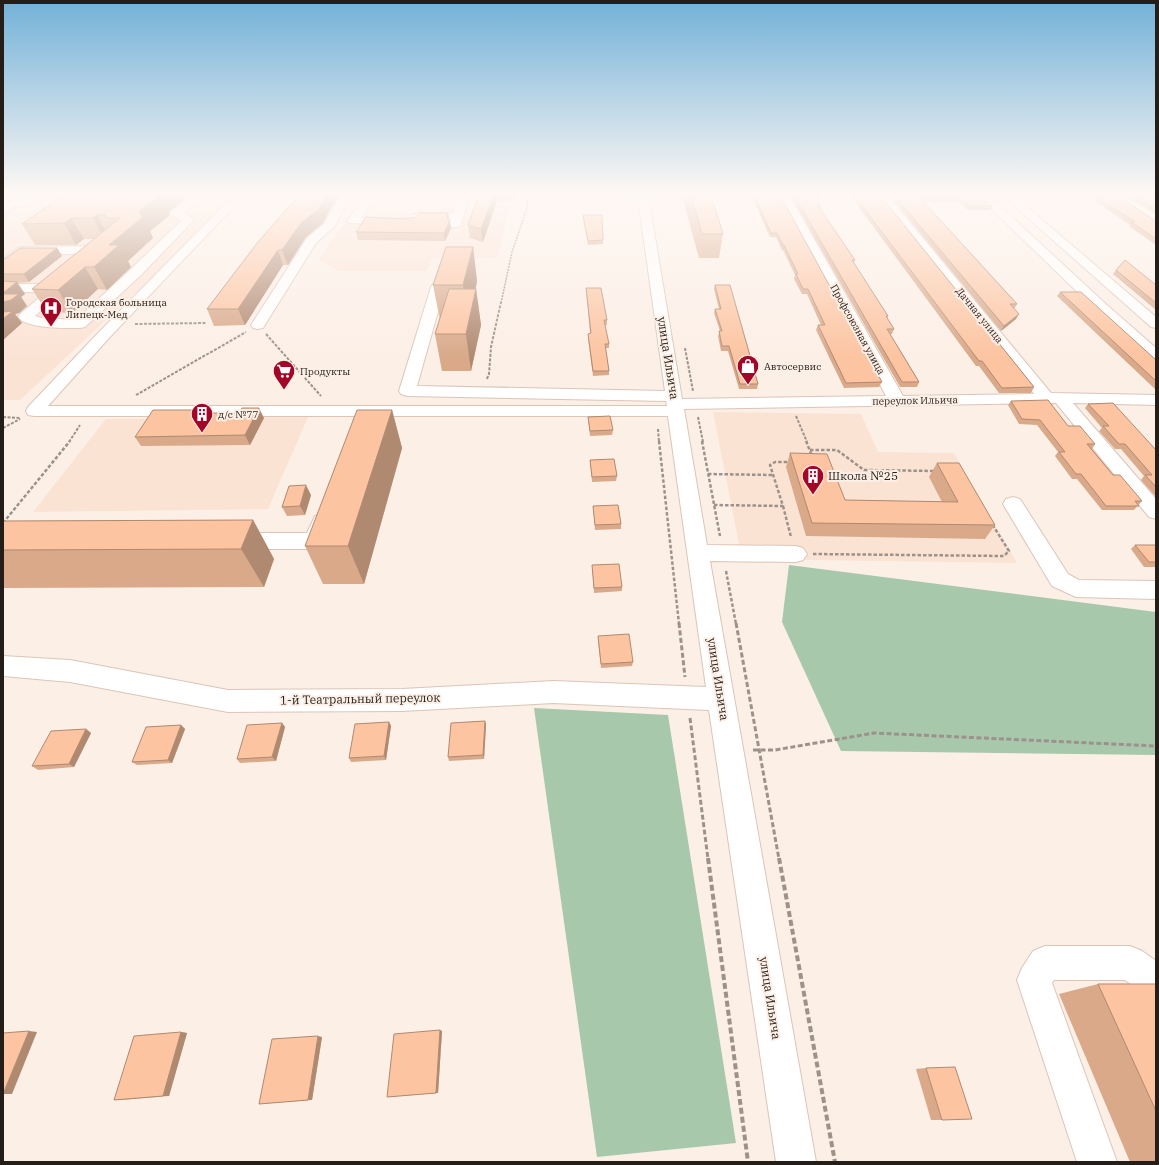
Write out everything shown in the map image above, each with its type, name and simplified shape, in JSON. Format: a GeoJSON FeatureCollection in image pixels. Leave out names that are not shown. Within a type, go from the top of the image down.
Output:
{"type":"FeatureCollection","features":[{"type":"Feature","properties":{"kind":"street"},"geometry":{"type":"LineString","coordinates":[[3,265],[22,250],[33,249]]}},
{"type":"Feature","properties":{"kind":"street"},"geometry":{"type":"LineString","coordinates":[[85,264],[102,249]]}},
{"type":"Feature","properties":{"kind":"street"},"geometry":{"type":"LineString","coordinates":[[80,324],[161,249]]}},
{"type":"Feature","properties":{"kind":"street"},"geometry":{"type":"LineString","coordinates":[[27,414],[187,249]]}},
{"type":"Feature","properties":{"kind":"street"},"geometry":{"type":"LineString","coordinates":[[258,325],[306,249]]}},
{"type":"Feature","properties":{"kind":"street","name":"улица Ильича"},"geometry":{"type":"LineString","coordinates":[[653,249],[680,404],[698,553],[720,699],[730,752],[796,1162]]}},
{"type":"Feature","properties":{"kind":"street","name":"Профсоюзная улица"},"geometry":{"type":"LineString","coordinates":[[814,249],[897,400]]}},
{"type":"Feature","properties":{"kind":"street","name":"Дачная улица"},"geometry":{"type":"LineString","coordinates":[[928,249],[1054,399],[1156,512]]}},
{"type":"Feature","properties":{"kind":"street"},"geometry":{"type":"LineString","coordinates":[[1040,249],[1156,356]]}},
{"type":"Feature","properties":{"kind":"street"},"geometry":{"type":"LineString","coordinates":[[1070,249],[1156,324]]}},
{"type":"Feature","properties":{"kind":"street"},"geometry":{"type":"LineString","coordinates":[[25,317],[74,274]]}},
{"type":"Feature","properties":{"kind":"street"},"geometry":{"type":"LineString","coordinates":[[438,287],[407,391],[482,392],[680,404]]}},
{"type":"Feature","properties":{"kind":"street"},"geometry":{"type":"LineString","coordinates":[[3,288],[57,288]]}},
{"type":"Feature","properties":{"kind":"street"},"geometry":{"type":"LineString","coordinates":[[10,320],[25,317],[40,322],[114,324]]}},
{"type":"Feature","properties":{"kind":"street","name":"переулок Ильича"},"geometry":{"type":"LineString","coordinates":[[680,404],[897,400],[1156,400]]}},
{"type":"Feature","properties":{"kind":"street"},"geometry":{"type":"LineString","coordinates":[[27,414],[88,411],[364,411],[680,404]]}},
{"type":"Feature","properties":{"kind":"street"},"geometry":{"type":"LineString","coordinates":[[355,432],[364,411]]}},
{"type":"Feature","properties":{"kind":"street"},"geometry":{"type":"LineString","coordinates":[[1013,504],[1060,580],[1076,588],[1156,590]]}},
{"type":"Feature","properties":{"kind":"street"},"geometry":{"type":"LineString","coordinates":[[219,541],[314,541],[328,505]]}},
{"type":"Feature","properties":{"kind":"street"},"geometry":{"type":"LineString","coordinates":[[698,553],[796,554]]}},
{"type":"Feature","properties":{"kind":"street","name":"1-й Театральный переулок"},"geometry":{"type":"LineString","coordinates":[[8,669],[70,671],[228,701],[402,700],[553,692],[720,699]]}},
{"type":"Feature","properties":{"kind":"street"},"geometry":{"type":"LineString","coordinates":[[1097,1162],[1034,980],[1045,962],[1130,962],[1154,980],[1156,984]]}},
{"type":"Feature","properties":{"kind":"path"},"geometry":{"type":"LineString","coordinates":[[482,392],[489,374],[491,347],[513,249]]}},
{"type":"Feature","properties":{"kind":"path"},"geometry":{"type":"LineString","coordinates":[[114,324],[206,323]]}},
{"type":"Feature","properties":{"kind":"path"},"geometry":{"type":"LineString","coordinates":[[109,411],[258,325],[334,411]]}},
{"type":"Feature","properties":{"kind":"path"},"geometry":{"type":"LineString","coordinates":[[684,342],[680,404],[708,474],[835,1162]]}},
{"type":"Feature","properties":{"kind":"path"},"geometry":{"type":"LineString","coordinates":[[790,403],[814,459]]}},
{"type":"Feature","properties":{"kind":"path"},"geometry":{"type":"LineString","coordinates":[[3,523],[66,447],[88,411]]}},
{"type":"Feature","properties":{"kind":"path"},"geometry":{"type":"LineString","coordinates":[[3,418],[27,414]]}},
{"type":"Feature","properties":{"kind":"path"},"geometry":{"type":"LineString","coordinates":[[810,450],[837,450],[864,470],[938,471]]}},
{"type":"Feature","properties":{"kind":"path"},"geometry":{"type":"LineString","coordinates":[[797,462],[776,462],[770,465],[796,554],[1004,556],[1009,551],[989,519]]}},
{"type":"Feature","properties":{"kind":"path"},"geometry":{"type":"LineString","coordinates":[[708,474],[774,475]]}},
{"type":"Feature","properties":{"kind":"path"},"geometry":{"type":"LineString","coordinates":[[714,505],[783,506]]}},
{"type":"Feature","properties":{"kind":"path"},"geometry":{"type":"LineString","coordinates":[[730,752],[775,750],[874,733],[1156,746]]}},
{"type":"Feature","properties":{"kind":"shaded area"},"geometry":{"type":"Polygon","coordinates":[[[3,249],[182,249],[20,400],[3,400],[3,249]]]}},
{"type":"Feature","properties":{"kind":"shaded area"},"geometry":{"type":"Polygon","coordinates":[[[326,249],[499,249],[497,258],[433,257],[427,271],[339,271],[319,260],[326,249]]]}},
{"type":"Feature","properties":{"kind":"shaded area"},"geometry":{"type":"Polygon","coordinates":[[[713,412],[861,414],[878,452],[954,453],[1017,563],[742,559],[713,412]]]}},
{"type":"Feature","properties":{"kind":"shaded area"},"geometry":{"type":"Polygon","coordinates":[[[308,417],[268,509],[33,512],[106,419],[308,417]]]}},
{"type":"Feature","properties":{"kind":"green space"},"geometry":{"type":"Polygon","coordinates":[[[789,565],[1156,612],[1156,755],[841,751],[782,622],[789,565]]]}},
{"type":"Feature","properties":{"kind":"green space"},"geometry":{"type":"Polygon","coordinates":[[[534,708],[668,715],[736,1143],[597,1157],[534,708]]]}},
{"type":"Feature","properties":{"kind":"building"},"geometry":{"type":"Polygon","coordinates":[[[18,249],[55,249],[24,274],[3,274],[3,260],[18,249]]]}},
{"type":"Feature","properties":{"kind":"building"},"geometry":{"type":"Polygon","coordinates":[[[81,249],[114,249],[94,267],[85,267],[58,290],[32,289],[81,249]]]}},
{"type":"Feature","properties":{"kind":"building"},"geometry":{"type":"Polygon","coordinates":[[[252,249],[282,249],[278,250],[238,309],[207,309],[252,249]]]}},
{"type":"Feature","properties":{"kind":"building"},"geometry":{"type":"Polygon","coordinates":[[[445,249],[472,249],[463,285],[433,285],[445,249]]]}},
{"type":"Feature","properties":{"kind":"building"},"geometry":{"type":"Polygon","coordinates":[[[786,249],[810,249],[882,382],[846,383],[818,325],[825,325],[808,289],[803,289],[796,274],[798,274],[786,249]]]}},
{"type":"Feature","properties":{"kind":"building"},"geometry":{"type":"Polygon","coordinates":[[[825,249],[848,249],[855,260],[852,260],[888,316],[886,316],[894,329],[887,329],[919,382],[902,382],[825,249]]]}},
{"type":"Feature","properties":{"kind":"building"},"geometry":{"type":"Polygon","coordinates":[[[895,249],[924,249],[1034,387],[1002,388],[982,361],[979,361],[895,249]]]}},
{"type":"Feature","properties":{"kind":"building"},"geometry":{"type":"Polygon","coordinates":[[[940,249],[967,249],[1017,304],[1010,304],[1019,314],[1004,326],[940,249]]]}},
{"type":"Feature","properties":{"kind":"building"},"geometry":{"type":"Polygon","coordinates":[[[1125,260],[1156,285],[1156,303],[1116,270],[1125,260]]]}},
{"type":"Feature","properties":{"kind":"building"},"geometry":{"type":"Polygon","coordinates":[[[3,281],[17,282],[3,293],[3,281]]]}},
{"type":"Feature","properties":{"kind":"building"},"geometry":{"type":"Polygon","coordinates":[[[715,285],[730,285],[758,384],[740,384],[729,346],[722,346],[719,331],[722,331],[715,309],[721,309],[715,285]]]}},
{"type":"Feature","properties":{"kind":"building"},"geometry":{"type":"Polygon","coordinates":[[[586,288],[601,288],[607,320],[604,320],[609,344],[605,344],[609,371],[593,371],[588,334],[591,333],[586,288]]]}},
{"type":"Feature","properties":{"kind":"building"},"geometry":{"type":"Polygon","coordinates":[[[449,289],[476,289],[466,334],[435,334],[449,289]]]}},
{"type":"Feature","properties":{"kind":"building"},"geometry":{"type":"Polygon","coordinates":[[[1060,292],[1081,292],[1156,360],[1156,381],[1060,292]]]}},
{"type":"Feature","properties":{"kind":"building"},"geometry":{"type":"Polygon","coordinates":[[[3,294],[19,294],[11,300],[3,302],[3,294]]]}},
{"type":"Feature","properties":{"kind":"building"},"geometry":{"type":"Polygon","coordinates":[[[13,311],[3,319],[3,312],[13,311]]]}},
{"type":"Feature","properties":{"kind":"building"},"geometry":{"type":"Polygon","coordinates":[[[1048,400],[1068,426],[1080,426],[1095,444],[1087,444],[1113,475],[1120,475],[1142,501],[1135,501],[1139,506],[1106,506],[1081,474],[1076,474],[1059,452],[1065,452],[1040,420],[1022,419],[1011,401],[1048,400]]]}},
{"type":"Feature","properties":{"kind":"building"},"geometry":{"type":"Polygon","coordinates":[[[1113,403],[1156,450],[1156,487],[1145,475],[1152,475],[1125,444],[1119,444],[1103,426],[1109,426],[1088,404],[1113,403]]]}},
{"type":"Feature","properties":{"kind":"building"},"geometry":{"type":"Polygon","coordinates":[[[242,408],[259,408],[245,435],[135,437],[153,410],[200,410],[198,413],[239,413],[242,408]]]}},
{"type":"Feature","properties":{"kind":"building"},"geometry":{"type":"Polygon","coordinates":[[[357,410],[392,410],[348,546],[305,546],[357,410]]]}},
{"type":"Feature","properties":{"kind":"building"},"geometry":{"type":"Polygon","coordinates":[[[610,416],[613,430],[590,431],[588,417],[610,416]]]}},
{"type":"Feature","properties":{"kind":"building"},"geometry":{"type":"Polygon","coordinates":[[[790,453],[827,454],[845,500],[958,502],[937,463],[959,463],[995,525],[812,523],[790,453]]]}},
{"type":"Feature","properties":{"kind":"building"},"geometry":{"type":"Polygon","coordinates":[[[614,459],[617,476],[592,477],[590,460],[614,459]]]}},
{"type":"Feature","properties":{"kind":"building"},"geometry":{"type":"Polygon","coordinates":[[[306,485],[300,506],[282,507],[289,486],[306,485]]]}},
{"type":"Feature","properties":{"kind":"building"},"geometry":{"type":"Polygon","coordinates":[[[618,505],[621,524],[595,525],[593,506],[618,505]]]}},
{"type":"Feature","properties":{"kind":"building"},"geometry":{"type":"Polygon","coordinates":[[[253,520],[241,549],[3,550],[3,521],[253,520]]]}},
{"type":"Feature","properties":{"kind":"building"},"geometry":{"type":"Polygon","coordinates":[[[1135,545],[1156,545],[1156,562],[1149,562],[1135,545]]]}},
{"type":"Feature","properties":{"kind":"building"},"geometry":{"type":"Polygon","coordinates":[[[619,564],[622,587],[594,588],[592,565],[619,564]]]}},
{"type":"Feature","properties":{"kind":"building"},"geometry":{"type":"Polygon","coordinates":[[[629,634],[633,662],[601,664],[598,636],[629,634]]]}},
{"type":"Feature","properties":{"kind":"building"},"geometry":{"type":"Polygon","coordinates":[[[485,721],[483,755],[448,757],[451,723],[485,721]]]}},
{"type":"Feature","properties":{"kind":"building"},"geometry":{"type":"Polygon","coordinates":[[[389,722],[384,756],[349,758],[355,724],[389,722]]]}},
{"type":"Feature","properties":{"kind":"building"},"geometry":{"type":"Polygon","coordinates":[[[282,723],[272,757],[237,759],[247,725],[282,723]]]}},
{"type":"Feature","properties":{"kind":"building"},"geometry":{"type":"Polygon","coordinates":[[[181,725],[168,760],[132,762],[146,727],[181,725]]]}},
{"type":"Feature","properties":{"kind":"building"},"geometry":{"type":"Polygon","coordinates":[[[86,729],[69,764],[32,766],[51,731],[86,729]]]}},
{"type":"Feature","properties":{"kind":"building"},"geometry":{"type":"Polygon","coordinates":[[[1098,984],[1156,984],[1156,1111],[1098,984]]]}},
{"type":"Feature","properties":{"kind":"building"},"geometry":{"type":"Polygon","coordinates":[[[440,1030],[436,1093],[387,1097],[394,1034],[440,1030]]]}},
{"type":"Feature","properties":{"kind":"building"},"geometry":{"type":"Polygon","coordinates":[[[29,1031],[3,1094],[3,1033],[29,1031]]]}},
{"type":"Feature","properties":{"kind":"building"},"geometry":{"type":"Polygon","coordinates":[[[181,1032],[163,1096],[114,1100],[134,1036],[181,1032]]]}},
{"type":"Feature","properties":{"kind":"building"},"geometry":{"type":"Polygon","coordinates":[[[318,1036],[308,1100],[259,1104],[272,1039],[318,1036]]]}},
{"type":"Feature","properties":{"kind":"building"},"geometry":{"type":"Polygon","coordinates":[[[955,1067],[972,1119],[942,1120],[926,1068],[955,1067]]]}},
{"type":"Feature","properties":{"kind":"place","name":"Городская больница Липецк-Мед"},"geometry":{"type":"Point","coordinates":[51,328]}},
{"type":"Feature","properties":{"kind":"place","name":"Автосервис"},"geometry":{"type":"Point","coordinates":[748,386]}},
{"type":"Feature","properties":{"kind":"place","name":"Продукты"},"geometry":{"type":"Point","coordinates":[284,390]}},
{"type":"Feature","properties":{"kind":"place","name":"д/с №77"},"geometry":{"type":"Point","coordinates":[202,434]}},
{"type":"Feature","properties":{"kind":"place","name":"Школа №25"},"geometry":{"type":"Point","coordinates":[813,496]}}]}
